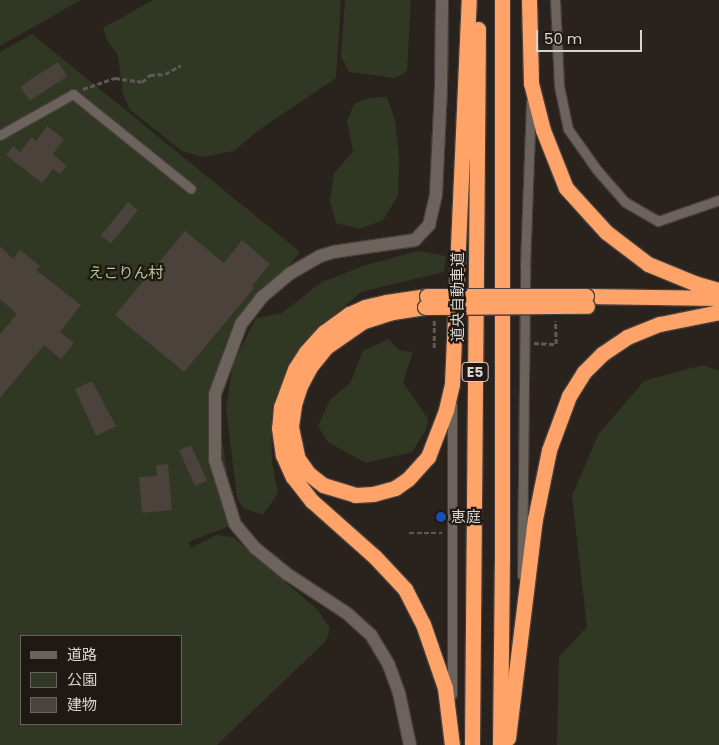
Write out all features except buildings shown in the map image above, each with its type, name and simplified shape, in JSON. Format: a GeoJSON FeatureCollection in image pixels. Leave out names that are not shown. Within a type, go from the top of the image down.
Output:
{"type":"FeatureCollection","features":[{"type":"Feature","properties":{"kind":"highway"},"geometry":{"type":"LineString","coordinates":[[429,306],[392,312],[362,322],[326,347],[310,367],[300,386],[294,405],[291,427],[298,459],[308,474],[323,485],[338,491],[354,494],[373,494],[395,488],[408,479],[428,457],[440,428],[452,384],[470,0]]}},
{"type":"Feature","properties":{"kind":"highway","name":"道央自動車道"},"geometry":{"type":"LineString","coordinates":[[472,745],[478,0]]}},
{"type":"Feature","properties":{"kind":"highway","name":"E5"},"geometry":{"type":"LineString","coordinates":[[500,745],[502,559],[502,0]]}},
{"type":"Feature","properties":{"kind":"highway"},"geometry":{"type":"LineString","coordinates":[[529,0],[532,83],[543,130],[566,188],[606,232],[648,264],[694,283],[719,290]]}},
{"type":"Feature","properties":{"kind":"highway"},"geometry":{"type":"LineString","coordinates":[[452,741],[445,688],[423,624],[405,589],[375,556],[312,501],[293,478],[283,455],[279,428],[281,407],[295,369],[306,352],[324,332],[349,314],[386,302],[429,306],[719,298]]}},
{"type":"Feature","properties":{"kind":"highway"},"geometry":{"type":"LineString","coordinates":[[587,301],[719,311]]}},
{"type":"Feature","properties":{"kind":"highway"},"geometry":{"type":"LineString","coordinates":[[507,745],[535,519],[558,422],[569,396],[584,372],[602,354],[627,337],[660,324],[719,311]]}},
{"type":"Feature","properties":{"kind":"street"},"geometry":{"type":"LineString","coordinates":[[410,745],[399,693],[392,672],[370,635],[348,614],[287,574],[254,548],[235,524],[215,460],[215,394],[241,324],[262,297],[289,274],[320,256],[333,252],[415,240],[429,225],[436,194],[441,87],[442,0]]}},
{"type":"Feature","properties":{"kind":"lane"},"geometry":{"type":"LineString","coordinates":[[555,0],[558,86],[568,129],[597,170],[624,202],[658,221],[719,200]]}},
{"type":"Feature","properties":{"kind":"lane"},"geometry":{"type":"LineString","coordinates":[[521,636],[525,266],[532,83]]}},
{"type":"Feature","properties":{"kind":"lane"},"geometry":{"type":"LineString","coordinates":[[0,135],[73,94],[190,189]]}},
{"type":"Feature","properties":{"kind":"lane"},"geometry":{"type":"LineString","coordinates":[[452,384],[452,741]]}},
{"type":"Feature","properties":{"kind":"path"},"geometry":{"type":"LineString","coordinates":[[73,94],[87,86],[115,78],[142,82],[150,75],[165,74],[181,65]]}},
{"type":"Feature","properties":{"kind":"path"},"geometry":{"type":"LineString","coordinates":[[429,306],[434,348]]}},
{"type":"Feature","properties":{"kind":"path"},"geometry":{"type":"LineString","coordinates":[[533,343],[556,344],[555,317]]}},
{"type":"Feature","properties":{"kind":"path"},"geometry":{"type":"LineString","coordinates":[[409,533],[444,533]]}},
{"type":"Feature","properties":{"kind":"green space"},"geometry":{"type":"Polygon","coordinates":[[[0,0],[81,0],[0,46],[0,0]]]}},
{"type":"Feature","properties":{"kind":"green space"},"geometry":{"type":"Polygon","coordinates":[[[153,0],[341,0],[336,78],[260,129],[234,151],[203,157],[182,151],[130,110],[123,94],[118,56],[107,40],[103,28],[153,0]]]}},
{"type":"Feature","properties":{"kind":"green space"},"geometry":{"type":"Polygon","coordinates":[[[345,0],[411,0],[407,71],[395,78],[349,72],[341,56],[345,0]]]}},
{"type":"Feature","properties":{"kind":"green space","name":"えこりん村"},"geometry":{"type":"Polygon","coordinates":[[[32,34],[300,252],[241,324],[215,394],[235,524],[188,542],[191,548],[216,535],[233,537],[318,610],[330,628],[326,641],[217,745],[0,745],[0,52],[32,34]]]}},
{"type":"Feature","properties":{"kind":"green space"},"geometry":{"type":"Polygon","coordinates":[[[387,97],[395,120],[399,158],[398,196],[383,220],[359,229],[336,223],[330,201],[334,173],[353,152],[347,121],[354,104],[369,98],[387,97]]]}},
{"type":"Feature","properties":{"kind":"green space"},"geometry":{"type":"Polygon","coordinates":[[[418,251],[446,256],[444,272],[361,292],[303,342],[271,419],[272,462],[278,493],[263,515],[243,508],[237,498],[226,408],[233,363],[256,318],[282,313],[322,282],[366,265],[418,251]]]}},
{"type":"Feature","properties":{"kind":"green space"},"geometry":{"type":"Polygon","coordinates":[[[388,339],[399,350],[413,352],[403,382],[428,419],[426,430],[412,452],[366,463],[328,442],[318,426],[330,400],[350,383],[363,351],[388,339]]]}},
{"type":"Feature","properties":{"kind":"green space"},"geometry":{"type":"Polygon","coordinates":[[[703,365],[719,371],[719,745],[557,745],[559,657],[587,627],[572,496],[598,435],[644,381],[703,365]]]}},
{"type":"Feature","properties":{"kind":"place","name":"恵庭"},"geometry":{"type":"Point","coordinates":[441,517]}}]}
